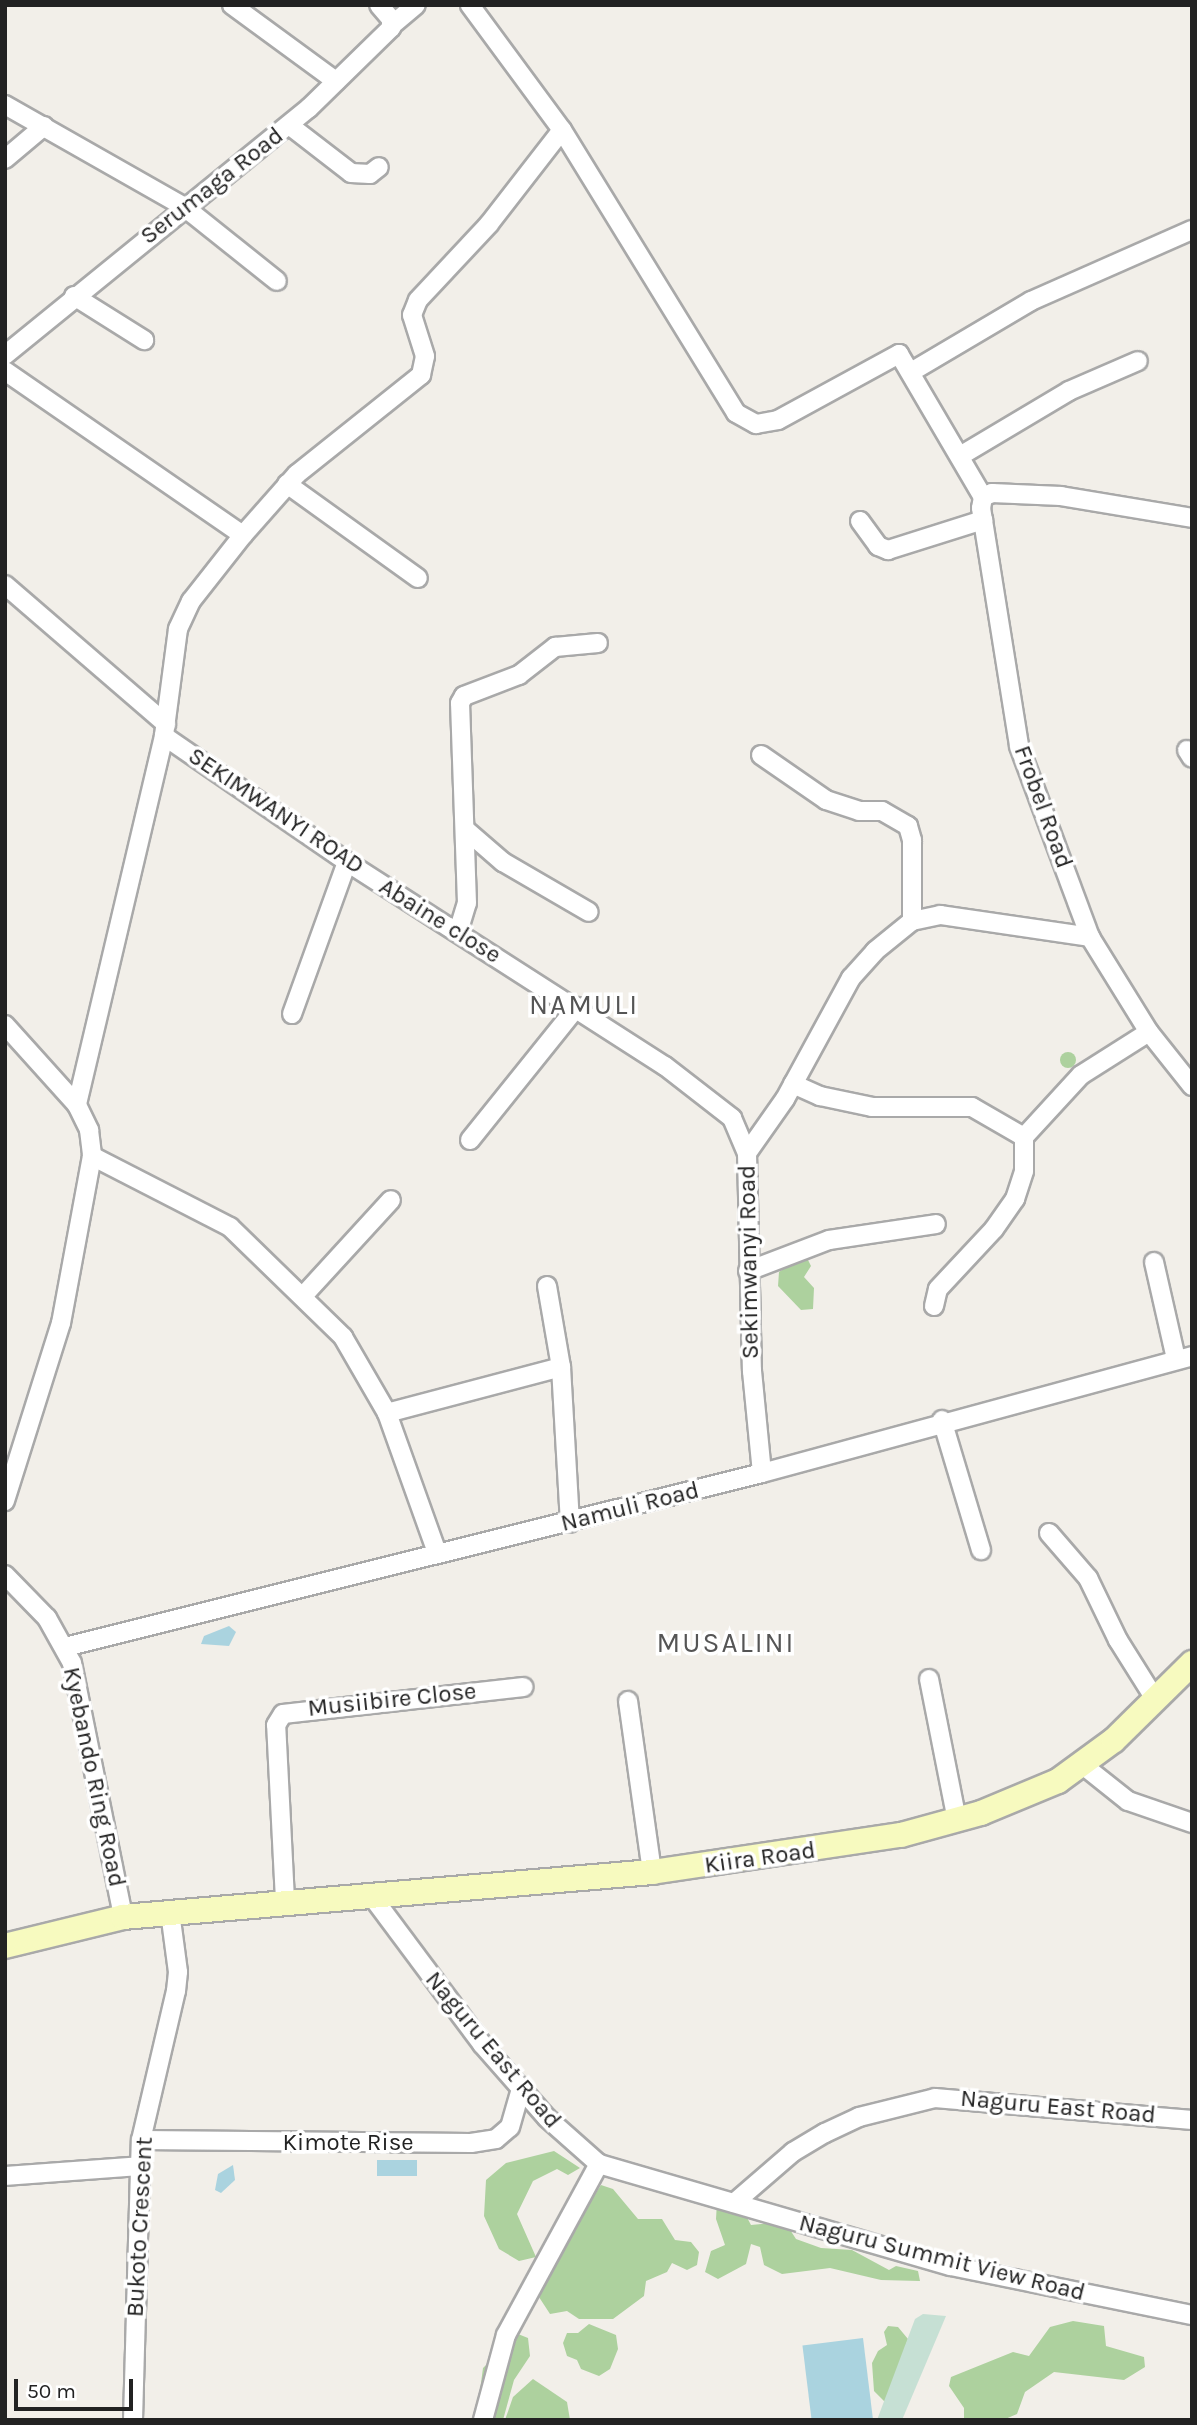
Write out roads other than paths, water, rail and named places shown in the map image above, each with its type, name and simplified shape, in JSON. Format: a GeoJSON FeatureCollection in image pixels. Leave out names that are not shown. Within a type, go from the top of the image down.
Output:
{"type":"FeatureCollection","features":[{"type":"Feature","properties":{"kind":"main road","name":"Kiira Road"},"geometry":{"type":"LineString","coordinates":[[133,1916],[279,1901],[652,1872],[833,1848],[957,1820],[1028,1795],[1084,1766],[1192,1663]]}},
{"type":"Feature","properties":{"kind":"main road"},"geometry":{"type":"LineString","coordinates":[[5,1946],[133,1916]]}},
{"type":"Feature","properties":{"kind":"street"},"geometry":{"type":"LineString","coordinates":[[232,5],[336,81]]}},
{"type":"Feature","properties":{"kind":"street"},"geometry":{"type":"LineString","coordinates":[[379,5],[392,25]]}},
{"type":"Feature","properties":{"kind":"street","name":"Serumaga Road"},"geometry":{"type":"LineString","coordinates":[[5,355],[183,206],[289,125],[416,5]]}},
{"type":"Feature","properties":{"kind":"street"},"geometry":{"type":"LineString","coordinates":[[470,5],[562,130],[736,412],[756,424],[778,420],[899,354],[983,497],[992,493],[1062,496],[1192,518]]}},
{"type":"Feature","properties":{"kind":"street"},"geometry":{"type":"LineString","coordinates":[[5,105],[183,206],[277,281]]}},
{"type":"Feature","properties":{"kind":"street"},"geometry":{"type":"LineString","coordinates":[[289,125],[351,173],[370,174],[379,167]]}},
{"type":"Feature","properties":{"kind":"street"},"geometry":{"type":"LineString","coordinates":[[5,159],[44,126]]}},
{"type":"Feature","properties":{"kind":"street"},"geometry":{"type":"LineString","coordinates":[[77,1105],[165,730],[173,654],[182,619],[243,535],[287,484],[421,375],[425,356],[414,328],[414,307],[489,224],[562,130]]}},
{"type":"Feature","properties":{"kind":"street"},"geometry":{"type":"LineString","coordinates":[[911,372],[1031,301],[1192,230]]}},
{"type":"Feature","properties":{"kind":"street"},"geometry":{"type":"LineString","coordinates":[[74,296],[144,340]]}},
{"type":"Feature","properties":{"kind":"street"},"geometry":{"type":"LineString","coordinates":[[960,456],[1069,391],[1138,361]]}},
{"type":"Feature","properties":{"kind":"street"},"geometry":{"type":"LineString","coordinates":[[5,371],[243,535]]}},
{"type":"Feature","properties":{"kind":"street"},"geometry":{"type":"LineString","coordinates":[[287,484],[418,578]]}},
{"type":"Feature","properties":{"kind":"street","name":"Frobel Road"},"geometry":{"type":"LineString","coordinates":[[983,497],[983,520],[1019,746],[1090,937],[1149,1032],[1192,1086]]}},
{"type":"Feature","properties":{"kind":"street"},"geometry":{"type":"LineString","coordinates":[[860,521],[878,546],[888,550],[983,520]]}},
{"type":"Feature","properties":{"kind":"street"},"geometry":{"type":"LineString","coordinates":[[5,585],[165,730]]}},
{"type":"Feature","properties":{"kind":"street"},"geometry":{"type":"LineString","coordinates":[[458,932],[467,903],[466,830],[457,717],[464,696],[506,682],[555,647],[598,643]]}},
{"type":"Feature","properties":{"kind":"street","name":"Abaine close"},"geometry":{"type":"LineString","coordinates":[[165,730],[347,862],[577,1007]]}},
{"type":"Feature","properties":{"kind":"street","name":"SEKIMWANYI ROAD"},"geometry":{"type":"LineString","coordinates":[[165,730],[458,932]]}},
{"type":"Feature","properties":{"kind":"street"},"geometry":{"type":"LineString","coordinates":[[761,754],[826,800],[859,811],[882,811],[908,827],[912,841],[912,921]]}},
{"type":"Feature","properties":{"kind":"street"},"geometry":{"type":"LineString","coordinates":[[466,830],[503,862],[589,912]]}},
{"type":"Feature","properties":{"kind":"street"},"geometry":{"type":"LineString","coordinates":[[292,1014],[347,862]]}},
{"type":"Feature","properties":{"kind":"street"},"geometry":{"type":"LineString","coordinates":[[747,1153],[789,1091],[851,978],[875,951],[912,921],[940,915],[1090,937]]}},
{"type":"Feature","properties":{"kind":"street"},"geometry":{"type":"LineString","coordinates":[[470,1140],[577,1007]]}},
{"type":"Feature","properties":{"kind":"street","name":"Sekimwanyi Road"},"geometry":{"type":"LineString","coordinates":[[577,1007],[717,1103],[736,1123],[747,1153],[748,1270],[762,1473]]}},
{"type":"Feature","properties":{"kind":"street"},"geometry":{"type":"LineString","coordinates":[[5,1025],[77,1105],[89,1130],[92,1156],[61,1323],[5,1501]]}},
{"type":"Feature","properties":{"kind":"street"},"geometry":{"type":"LineString","coordinates":[[934,1306],[938,1289],[994,1229],[1015,1199],[1024,1171],[1024,1137],[1081,1075],[1149,1032]]}},
{"type":"Feature","properties":{"kind":"street"},"geometry":{"type":"LineString","coordinates":[[789,1091],[872,1107],[968,1106],[1024,1137]]}},
{"type":"Feature","properties":{"kind":"street"},"geometry":{"type":"LineString","coordinates":[[92,1156],[230,1227],[303,1296],[353,1349],[387,1413],[437,1553]]}},
{"type":"Feature","properties":{"kind":"street"},"geometry":{"type":"LineString","coordinates":[[303,1296],[391,1200]]}},
{"type":"Feature","properties":{"kind":"street"},"geometry":{"type":"LineString","coordinates":[[748,1270],[815,1243],[936,1224]]}},
{"type":"Feature","properties":{"kind":"street"},"geometry":{"type":"LineString","coordinates":[[1154,1262],[1184,1357]]}},
{"type":"Feature","properties":{"kind":"street"},"geometry":{"type":"LineString","coordinates":[[547,1286],[561,1367],[570,1523]]}},
{"type":"Feature","properties":{"kind":"street","name":"Namuli Road"},"geometry":{"type":"LineString","coordinates":[[65,1647],[437,1553],[570,1523],[762,1473],[942,1420],[1184,1357]]}},
{"type":"Feature","properties":{"kind":"street"},"geometry":{"type":"LineString","coordinates":[[387,1413],[561,1367]]}},
{"type":"Feature","properties":{"kind":"street"},"geometry":{"type":"LineString","coordinates":[[942,1420],[981,1550]]}},
{"type":"Feature","properties":{"kind":"street"},"geometry":{"type":"LineString","coordinates":[[1049,1533],[1088,1578],[1118,1640],[1155,1699]]}},
{"type":"Feature","properties":{"kind":"street","name":"Kyebando Ring Road"},"geometry":{"type":"LineString","coordinates":[[5,1575],[47,1618],[65,1647],[133,1916]]}},
{"type":"Feature","properties":{"kind":"street"},"geometry":{"type":"LineString","coordinates":[[929,1679],[957,1820]]}},
{"type":"Feature","properties":{"kind":"street","name":"Musiibire Close"},"geometry":{"type":"LineString","coordinates":[[279,1901],[276,1725],[283,1714],[523,1686]]}},
{"type":"Feature","properties":{"kind":"street"},"geometry":{"type":"LineString","coordinates":[[628,1701],[652,1872]]}},
{"type":"Feature","properties":{"kind":"street"},"geometry":{"type":"LineString","coordinates":[[1084,1766],[1128,1801],[1192,1823]]}},
{"type":"Feature","properties":{"kind":"street","name":"Naguru East Road"},"geometry":{"type":"LineString","coordinates":[[371,1895],[454,2011],[521,2088],[599,2164],[734,2203],[793,2152],[825,2133],[859,2117],[935,2098],[1192,2120]]}},
{"type":"Feature","properties":{"kind":"street","name":"Bukoto Crescent"},"geometry":{"type":"LineString","coordinates":[[134,2420],[141,2140],[176,1991],[178,1972],[170,1912]]}},
{"type":"Feature","properties":{"kind":"street","name":"Kimote Rise"},"geometry":{"type":"LineString","coordinates":[[141,2140],[471,2143],[496,2139],[510,2127],[521,2088]]}},
{"type":"Feature","properties":{"kind":"street"},"geometry":{"type":"LineString","coordinates":[[483,2420],[506,2335],[599,2164]]}},
{"type":"Feature","properties":{"kind":"street"},"geometry":{"type":"LineString","coordinates":[[5,2176],[141,2166]]}},
{"type":"Feature","properties":{"kind":"street","name":"Naguru Summit View Road"},"geometry":{"type":"LineString","coordinates":[[734,2203],[951,2266],[1192,2315]]}},
{"type":"Feature","properties":{"kind":"water"},"geometry":{"type":"Polygon","coordinates":[[[229,1626],[236,1632],[229,1646],[201,1644],[204,1636],[229,1626]]]}},
{"type":"Feature","properties":{"kind":"water"},"geometry":{"type":"Polygon","coordinates":[[[377,2160],[417,2160],[417,2176],[377,2176],[377,2160]]]}},
{"type":"Feature","properties":{"kind":"water"},"geometry":{"type":"Polygon","coordinates":[[[233,2165],[235,2180],[221,2193],[215,2190],[218,2174],[233,2165]]]}},
{"type":"Feature","properties":{"kind":"water"},"geometry":{"type":"Polygon","coordinates":[[[863,2338],[873,2420],[812,2420],[802,2345],[863,2338]]]}},
{"type":"Feature","properties":{"kind":"district","name":"NAMULI"},"geometry":{"type":"Point","coordinates":[584,1005]}},
{"type":"Feature","properties":{"kind":"district","name":"MUSALINI"},"geometry":{"type":"Point","coordinates":[726,1643]}}]}
